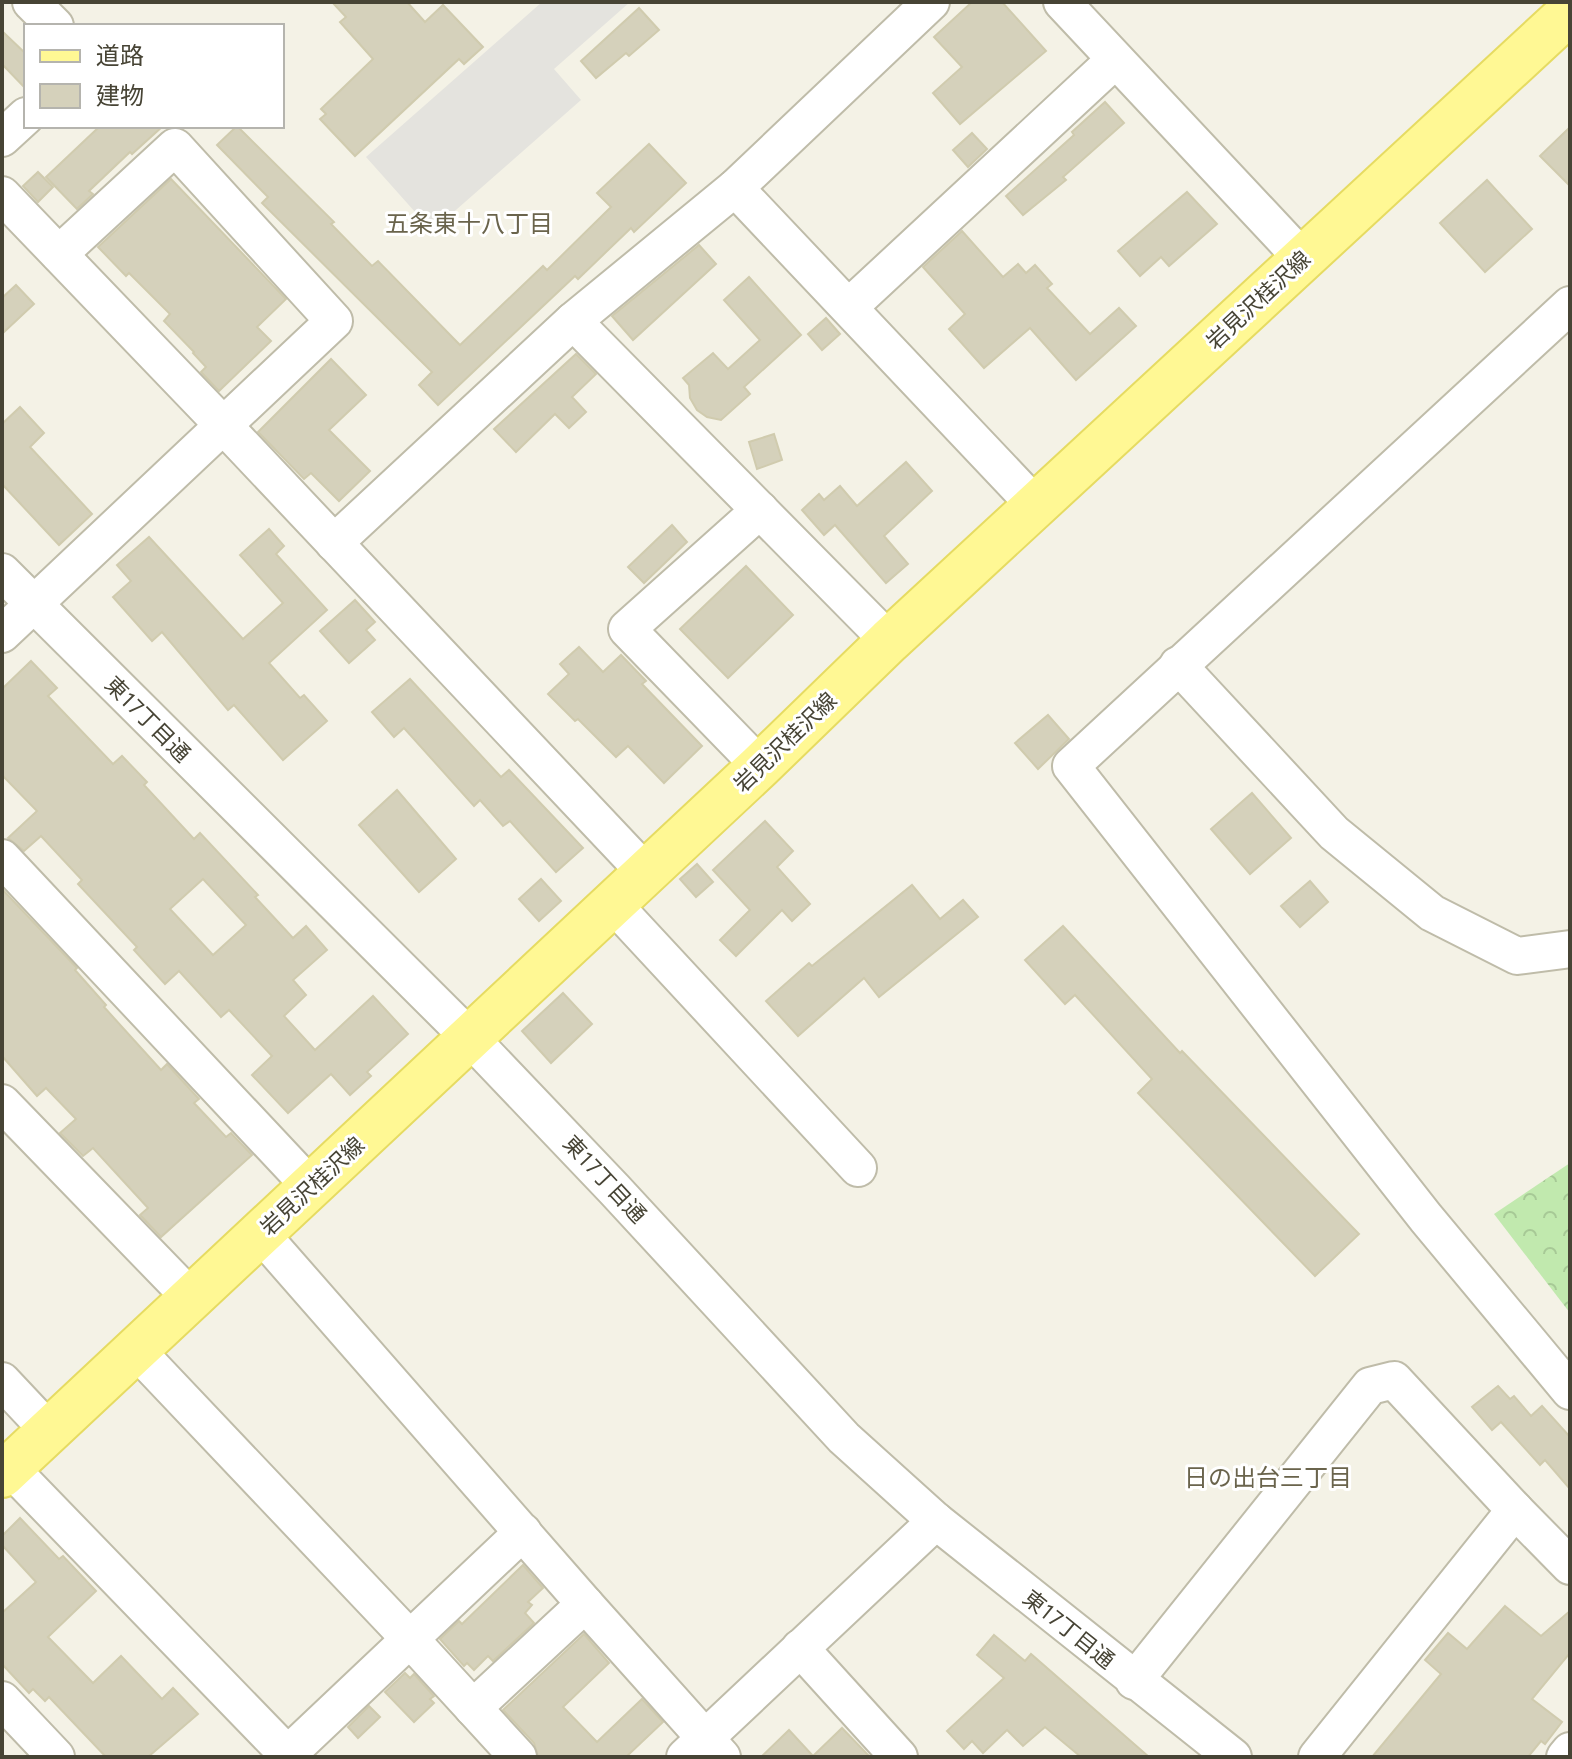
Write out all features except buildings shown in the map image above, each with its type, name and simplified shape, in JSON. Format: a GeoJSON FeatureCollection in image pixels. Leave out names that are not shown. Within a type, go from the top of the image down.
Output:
{"type":"FeatureCollection","features":[{"type":"Feature","properties":{"kind":"main road","name":"岩見沢桂沢線"},"geometry":{"type":"LineString","coordinates":[[6,1471],[760,766],[889,641],[1570,12]]}},
{"type":"Feature","properties":{"kind":"street"},"geometry":{"type":"LineString","coordinates":[[31,2],[53,24]]}},
{"type":"Feature","properties":{"kind":"street"},"geometry":{"type":"LineString","coordinates":[[334,543],[573,321],[735,188],[931,2]]}},
{"type":"Feature","properties":{"kind":"street"},"geometry":{"type":"LineString","coordinates":[[1062,2],[1302,258]]}},
{"type":"Feature","properties":{"kind":"street"},"geometry":{"type":"LineString","coordinates":[[849,307],[1115,60]]}},
{"type":"Feature","properties":{"kind":"street"},"geometry":{"type":"LineString","coordinates":[[2,138],[24,118]]}},
{"type":"Feature","properties":{"kind":"street"},"geometry":{"type":"LineString","coordinates":[[2,634],[334,321],[175,147],[59,254]]}},
{"type":"Feature","properties":{"kind":"street"},"geometry":{"type":"LineString","coordinates":[[735,188],[1036,506]]}},
{"type":"Feature","properties":{"kind":"street"},"geometry":{"type":"LineString","coordinates":[[2,195],[646,873]]}},
{"type":"Feature","properties":{"kind":"street"},"geometry":{"type":"LineString","coordinates":[[1570,305],[1071,766],[1426,1218],[1570,1391]]}},
{"type":"Feature","properties":{"kind":"street"},"geometry":{"type":"LineString","coordinates":[[573,321],[889,641]]}},
{"type":"Feature","properties":{"kind":"street"},"geometry":{"type":"LineString","coordinates":[[760,510],[627,629],[760,766]]}},
{"type":"Feature","properties":{"kind":"street","name":"東17丁目通"},"geometry":{"type":"LineString","coordinates":[[2,572],[470,1038],[614,1189],[796,1389],[864,1457],[936,1521],[1233,1757]]}},
{"type":"Feature","properties":{"kind":"street"},"geometry":{"type":"LineString","coordinates":[[1178,665],[1334,833],[1432,913],[1517,956],[1570,949]]}},
{"type":"Feature","properties":{"kind":"street"},"geometry":{"type":"LineString","coordinates":[[2,858],[311,1187]]}},
{"type":"Feature","properties":{"kind":"street"},"geometry":{"type":"LineString","coordinates":[[613,904],[858,1168]]}},
{"type":"Feature","properties":{"kind":"street"},"geometry":{"type":"LineString","coordinates":[[2,1103],[191,1298]]}},
{"type":"Feature","properties":{"kind":"street"},"geometry":{"type":"LineString","coordinates":[[261,1234],[585,1604],[704,1751],[800,1648],[936,1521]]}},
{"type":"Feature","properties":{"kind":"street"},"geometry":{"type":"LineString","coordinates":[[135,1349],[518,1757]]}},
{"type":"Feature","properties":{"kind":"street"},"geometry":{"type":"LineString","coordinates":[[1134,1681],[1370,1386],[1394,1380],[1570,1566]]}},
{"type":"Feature","properties":{"kind":"street"},"geometry":{"type":"LineString","coordinates":[[2,1381],[49,1431]]}},
{"type":"Feature","properties":{"kind":"street"},"geometry":{"type":"LineString","coordinates":[[6,1471],[287,1756],[523,1532]]}},
{"type":"Feature","properties":{"kind":"street"},"geometry":{"type":"LineString","coordinates":[[1317,1757],[1515,1510]]}},
{"type":"Feature","properties":{"kind":"street"},"geometry":{"type":"LineString","coordinates":[[473,1708],[585,1604]]}},
{"type":"Feature","properties":{"kind":"street"},"geometry":{"type":"LineString","coordinates":[[800,1648],[899,1757]]}},
{"type":"Feature","properties":{"kind":"street"},"geometry":{"type":"LineString","coordinates":[[2,1700],[56,1757]]}},
{"type":"Feature","properties":{"kind":"street"},"geometry":{"type":"LineString","coordinates":[[1565,1757],[1570,1751]]}},
{"type":"Feature","properties":{"kind":"green space"},"geometry":{"type":"Polygon","coordinates":[[[1570,1163],[1570,1313],[1494,1214],[1570,1163]]]}},
{"type":"Feature","properties":{"kind":"shaded area"},"geometry":{"type":"Polygon","coordinates":[[[542,2],[630,2],[554,69],[581,100],[432,231],[366,157],[542,2]]]}},
{"type":"Feature","properties":{"kind":"district","name":"五条東十八丁目"},"geometry":{"type":"Point","coordinates":[469,224]}},
{"type":"Feature","properties":{"kind":"district","name":"日の出台三丁目"},"geometry":{"type":"Point","coordinates":[1268,1478]}}]}
